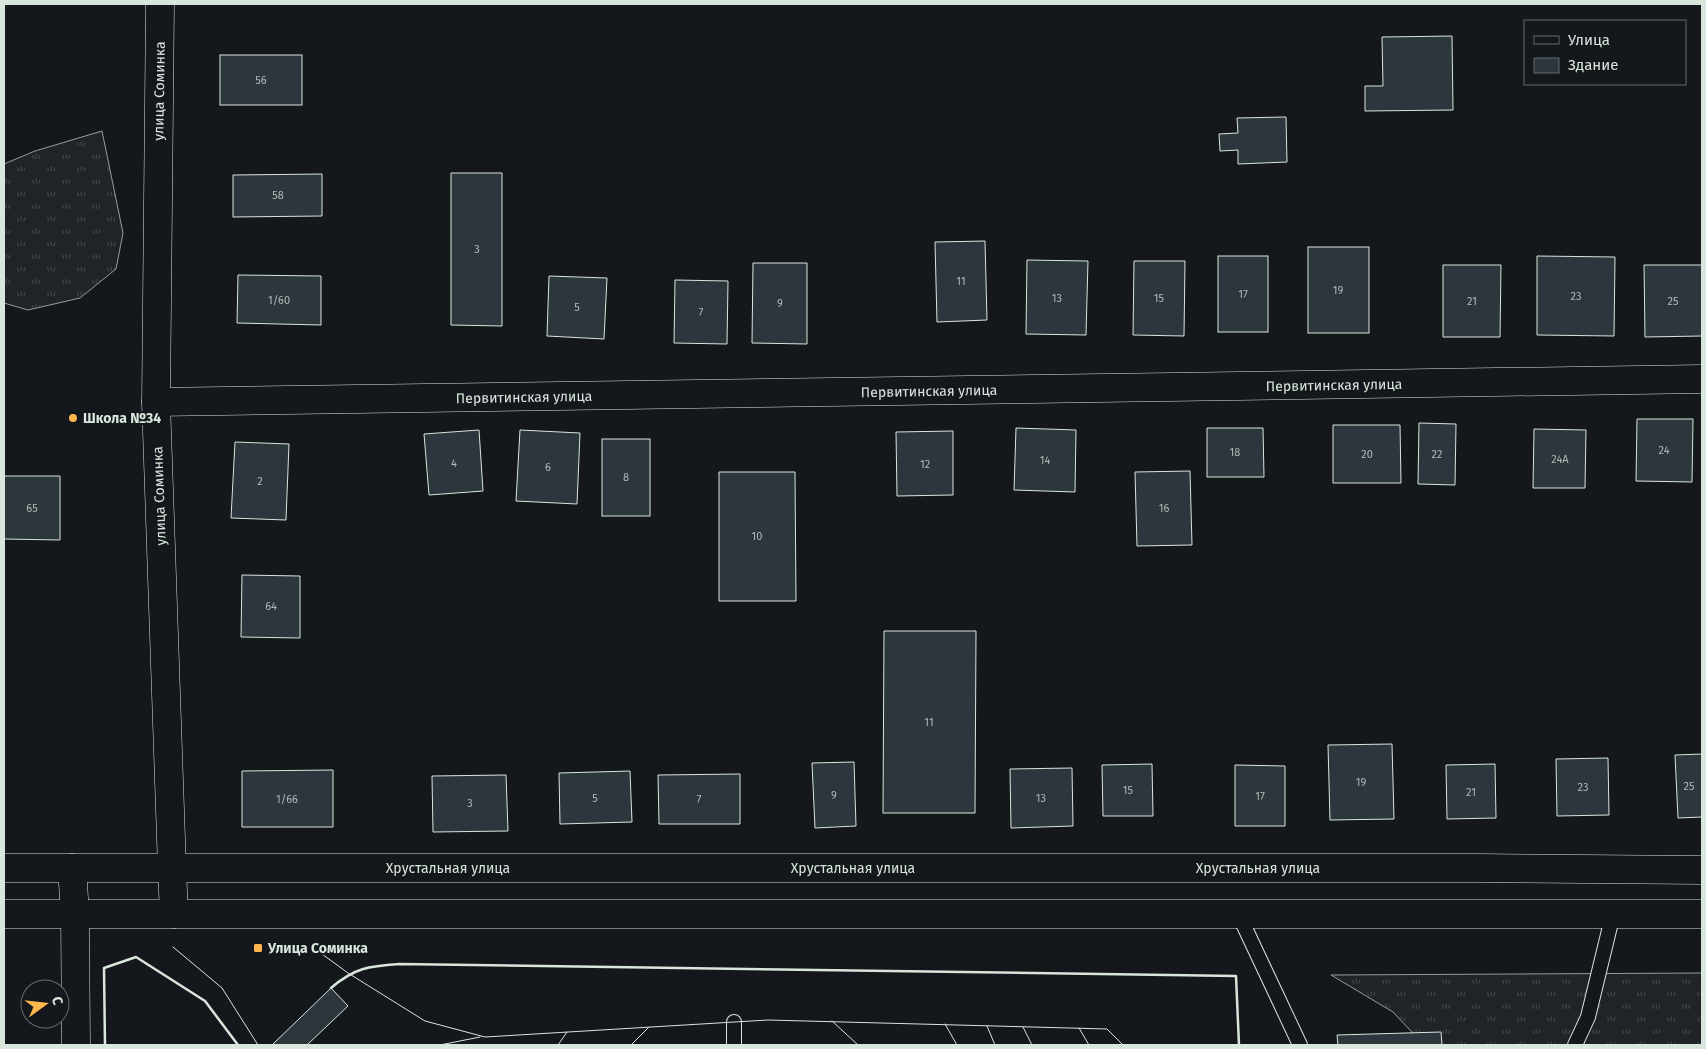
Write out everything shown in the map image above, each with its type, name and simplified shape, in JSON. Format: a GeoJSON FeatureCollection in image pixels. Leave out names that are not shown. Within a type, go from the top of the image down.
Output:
{"type":"FeatureCollection","features":[{"type":"Feature","properties":{"kind":"main road","name":"улица Соминка"},"geometry":{"type":"LineString","coordinates":[[160,4],[156,402],[174,914]]}},
{"type":"Feature","properties":{"kind":"main road","name":"Первитинская улица"},"geometry":{"type":"LineString","coordinates":[[156,402],[1702,379]]}},
{"type":"Feature","properties":{"kind":"main road","name":"Хрустальная улица"},"geometry":{"type":"LineString","coordinates":[[4,868],[1479,868],[1702,870]]}},
{"type":"Feature","properties":{"kind":"main road"},"geometry":{"type":"LineString","coordinates":[[72,868],[75,914],[76,1045]]}},
{"type":"Feature","properties":{"kind":"main road"},"geometry":{"type":"LineString","coordinates":[[4,914],[1702,914]]}},
{"type":"Feature","properties":{"kind":"lane"},"geometry":{"type":"LineString","coordinates":[[1238,913],[1300,1045]]}},
{"type":"Feature","properties":{"kind":"lane"},"geometry":{"type":"LineString","coordinates":[[1575,1045],[1588,1017],[1613,914]]}},
{"type":"Feature","properties":{"kind":"lane"},"geometry":{"type":"LineString","coordinates":[[734,1022],[734,1045]]}},
{"type":"Feature","properties":{"kind":"green space"},"geometry":{"type":"Polygon","coordinates":[[[102,131],[123,233],[116,269],[80,298],[28,310],[4,303],[4,164],[35,151],[102,131]]]}},
{"type":"Feature","properties":{"kind":"green space"},"geometry":{"type":"Polygon","coordinates":[[[1702,973],[1702,1045],[1424,1045],[1393,1012],[1331,975],[1702,973]]]}},
{"type":"Feature","properties":{"kind":"building"},"geometry":{"type":"Polygon","coordinates":[[[1452,36],[1453,110],[1365,111],[1365,86],[1383,86],[1382,37],[1452,36]]]}},
{"type":"Feature","properties":{"kind":"building"},"geometry":{"type":"Polygon","coordinates":[[[220,55],[302,55],[302,105],[220,105],[220,55]]]}},
{"type":"Feature","properties":{"kind":"building"},"geometry":{"type":"Polygon","coordinates":[[[1286,117],[1287,162],[1238,164],[1238,150],[1220,151],[1219,134],[1238,133],[1237,118],[1286,117]]]}},
{"type":"Feature","properties":{"kind":"building"},"geometry":{"type":"Polygon","coordinates":[[[451,173],[502,173],[502,326],[451,325],[451,173]]]}},
{"type":"Feature","properties":{"kind":"building"},"geometry":{"type":"Polygon","coordinates":[[[322,174],[322,216],[233,217],[233,175],[322,174]]]}},
{"type":"Feature","properties":{"kind":"building"},"geometry":{"type":"Polygon","coordinates":[[[985,241],[987,320],[937,322],[935,242],[985,241]]]}},
{"type":"Feature","properties":{"kind":"building"},"geometry":{"type":"Polygon","coordinates":[[[1308,247],[1369,247],[1369,333],[1308,333],[1308,247]]]}},
{"type":"Feature","properties":{"kind":"building"},"geometry":{"type":"Polygon","coordinates":[[[1218,256],[1268,256],[1268,332],[1218,332],[1218,256]]]}},
{"type":"Feature","properties":{"kind":"building"},"geometry":{"type":"Polygon","coordinates":[[[1537,256],[1615,257],[1614,336],[1537,335],[1537,256]]]}},
{"type":"Feature","properties":{"kind":"building"},"geometry":{"type":"Polygon","coordinates":[[[1027,260],[1088,261],[1086,335],[1026,334],[1027,260]]]}},
{"type":"Feature","properties":{"kind":"building"},"geometry":{"type":"Polygon","coordinates":[[[1134,261],[1185,261],[1184,336],[1133,335],[1134,261]]]}},
{"type":"Feature","properties":{"kind":"building"},"geometry":{"type":"Polygon","coordinates":[[[753,263],[807,263],[807,344],[752,343],[753,263]]]}},
{"type":"Feature","properties":{"kind":"building"},"geometry":{"type":"Polygon","coordinates":[[[1443,265],[1501,265],[1500,337],[1443,337],[1443,265]]]}},
{"type":"Feature","properties":{"kind":"building"},"geometry":{"type":"Polygon","coordinates":[[[1644,265],[1702,265],[1702,336],[1645,337],[1644,265]]]}},
{"type":"Feature","properties":{"kind":"building"},"geometry":{"type":"Polygon","coordinates":[[[238,275],[321,276],[321,325],[237,323],[238,275]]]}},
{"type":"Feature","properties":{"kind":"building"},"geometry":{"type":"Polygon","coordinates":[[[549,276],[607,278],[604,339],[547,336],[549,276]]]}},
{"type":"Feature","properties":{"kind":"building"},"geometry":{"type":"Polygon","coordinates":[[[675,280],[728,281],[727,344],[674,343],[675,280]]]}},
{"type":"Feature","properties":{"kind":"building"},"geometry":{"type":"Polygon","coordinates":[[[1637,419],[1693,419],[1692,482],[1636,481],[1637,419]]]}},
{"type":"Feature","properties":{"kind":"building"},"geometry":{"type":"Polygon","coordinates":[[[1419,423],[1456,424],[1455,485],[1418,484],[1419,423]]]}},
{"type":"Feature","properties":{"kind":"building"},"geometry":{"type":"Polygon","coordinates":[[[1333,425],[1400,425],[1401,483],[1333,483],[1333,425]]]}},
{"type":"Feature","properties":{"kind":"building"},"geometry":{"type":"Polygon","coordinates":[[[1016,428],[1076,430],[1075,492],[1014,490],[1016,428]]]}},
{"type":"Feature","properties":{"kind":"building"},"geometry":{"type":"Polygon","coordinates":[[[1207,428],[1263,428],[1264,477],[1207,477],[1207,428]]]}},
{"type":"Feature","properties":{"kind":"building"},"geometry":{"type":"Polygon","coordinates":[[[1534,429],[1586,430],[1585,488],[1533,488],[1534,429]]]}},
{"type":"Feature","properties":{"kind":"building"},"geometry":{"type":"Polygon","coordinates":[[[479,430],[483,491],[429,495],[424,434],[479,430]]]}},
{"type":"Feature","properties":{"kind":"building"},"geometry":{"type":"Polygon","coordinates":[[[520,430],[580,433],[577,504],[516,501],[520,430]]]}},
{"type":"Feature","properties":{"kind":"building"},"geometry":{"type":"Polygon","coordinates":[[[953,431],[953,495],[897,496],[896,432],[953,431]]]}},
{"type":"Feature","properties":{"kind":"building"},"geometry":{"type":"Polygon","coordinates":[[[602,439],[650,439],[650,516],[602,516],[602,439]]]}},
{"type":"Feature","properties":{"kind":"building"},"geometry":{"type":"Polygon","coordinates":[[[235,442],[289,444],[286,520],[231,518],[235,442]]]}},
{"type":"Feature","properties":{"kind":"building"},"geometry":{"type":"Polygon","coordinates":[[[1190,471],[1192,545],[1137,546],[1135,472],[1190,471]]]}},
{"type":"Feature","properties":{"kind":"building"},"geometry":{"type":"Polygon","coordinates":[[[719,472],[795,472],[796,601],[719,601],[719,472]]]}},
{"type":"Feature","properties":{"kind":"building"},"geometry":{"type":"Polygon","coordinates":[[[4,476],[60,476],[60,540],[4,539],[4,476]]]}},
{"type":"Feature","properties":{"kind":"building"},"geometry":{"type":"Polygon","coordinates":[[[242,575],[300,576],[300,638],[241,637],[242,575]]]}},
{"type":"Feature","properties":{"kind":"building"},"geometry":{"type":"Polygon","coordinates":[[[884,631],[976,631],[975,813],[883,813],[884,631]]]}},
{"type":"Feature","properties":{"kind":"building"},"geometry":{"type":"Polygon","coordinates":[[[1392,744],[1394,819],[1330,820],[1328,745],[1392,744]]]}},
{"type":"Feature","properties":{"kind":"building"},"geometry":{"type":"Polygon","coordinates":[[[1702,754],[1702,817],[1678,818],[1675,755],[1702,754]]]}},
{"type":"Feature","properties":{"kind":"building"},"geometry":{"type":"Polygon","coordinates":[[[1608,758],[1609,815],[1557,816],[1556,759],[1608,758]]]}},
{"type":"Feature","properties":{"kind":"building"},"geometry":{"type":"Polygon","coordinates":[[[854,762],[856,826],[815,828],[812,763],[854,762]]]}},
{"type":"Feature","properties":{"kind":"building"},"geometry":{"type":"Polygon","coordinates":[[[1152,764],[1153,816],[1103,816],[1102,765],[1152,764]]]}},
{"type":"Feature","properties":{"kind":"building"},"geometry":{"type":"Polygon","coordinates":[[[1495,764],[1496,818],[1447,819],[1446,765],[1495,764]]]}},
{"type":"Feature","properties":{"kind":"building"},"geometry":{"type":"Polygon","coordinates":[[[1235,765],[1285,766],[1285,826],[1235,826],[1235,765]]]}},
{"type":"Feature","properties":{"kind":"building"},"geometry":{"type":"Polygon","coordinates":[[[1072,768],[1073,826],[1011,828],[1010,769],[1072,768]]]}},
{"type":"Feature","properties":{"kind":"building"},"geometry":{"type":"Polygon","coordinates":[[[333,770],[333,827],[242,827],[242,771],[333,770]]]}},
{"type":"Feature","properties":{"kind":"building"},"geometry":{"type":"Polygon","coordinates":[[[630,771],[632,822],[560,824],[559,773],[630,771]]]}},
{"type":"Feature","properties":{"kind":"building"},"geometry":{"type":"Polygon","coordinates":[[[740,774],[740,824],[659,824],[658,775],[740,774]]]}},
{"type":"Feature","properties":{"kind":"building"},"geometry":{"type":"Polygon","coordinates":[[[506,775],[508,831],[433,832],[432,776],[506,775]]]}},
{"type":"Feature","properties":{"kind":"building"},"geometry":{"type":"Polygon","coordinates":[[[331,988],[348,1006],[307,1045],[272,1045],[331,988]]]}},
{"type":"Feature","properties":{"kind":"building"},"geometry":{"type":"Polygon","coordinates":[[[1441,1032],[1442,1045],[1338,1045],[1337,1035],[1441,1032]]]}},
{"type":"Feature","properties":{"kind":"tram line"},"geometry":{"type":"LineString","coordinates":[[311,946],[348,973],[425,1021],[485,1037],[768,1020],[1107,1029],[1123,1045]]}},
{"type":"Feature","properties":{"kind":"tram line"},"geometry":{"type":"LineString","coordinates":[[173,947],[222,988],[258,1045]]}},
{"type":"Feature","properties":{"kind":"tram line"},"geometry":{"type":"LineString","coordinates":[[832,1021],[858,1045]]}},
{"type":"Feature","properties":{"kind":"tram line"},"geometry":{"type":"LineString","coordinates":[[945,1024],[957,1045]]}},
{"type":"Feature","properties":{"kind":"tram line"},"geometry":{"type":"LineString","coordinates":[[987,1026],[995,1045]]}},
{"type":"Feature","properties":{"kind":"tram line"},"geometry":{"type":"LineString","coordinates":[[631,1045],[649,1027]]}},
{"type":"Feature","properties":{"kind":"tram line"},"geometry":{"type":"LineString","coordinates":[[1023,1027],[1032,1045]]}},
{"type":"Feature","properties":{"kind":"tram line"},"geometry":{"type":"LineString","coordinates":[[1079,1028],[1089,1045]]}},
{"type":"Feature","properties":{"kind":"tram line"},"geometry":{"type":"LineString","coordinates":[[558,1045],[567,1032]]}},
{"type":"Feature","properties":{"kind":"tram line"},"geometry":{"type":"LineString","coordinates":[[440,1045],[480,1037]]}},
{"type":"Feature","properties":{"kind":"wall"},"geometry":{"type":"LineString","coordinates":[[105,1045],[104,968],[136,957],[205,1001],[238,1045]]}},
{"type":"Feature","properties":{"kind":"wall"},"geometry":{"type":"LineString","coordinates":[[331,988],[347,976],[362,969],[399,964],[1236,976],[1239,1045]]}},
{"type":"Feature","properties":{"kind":"place","name":"Школа №34"},"geometry":{"type":"Point","coordinates":[73,418]}},
{"type":"Feature","properties":{"kind":"place","name":"Улица Соминка"},"geometry":{"type":"Point","coordinates":[258,948]}}]}
